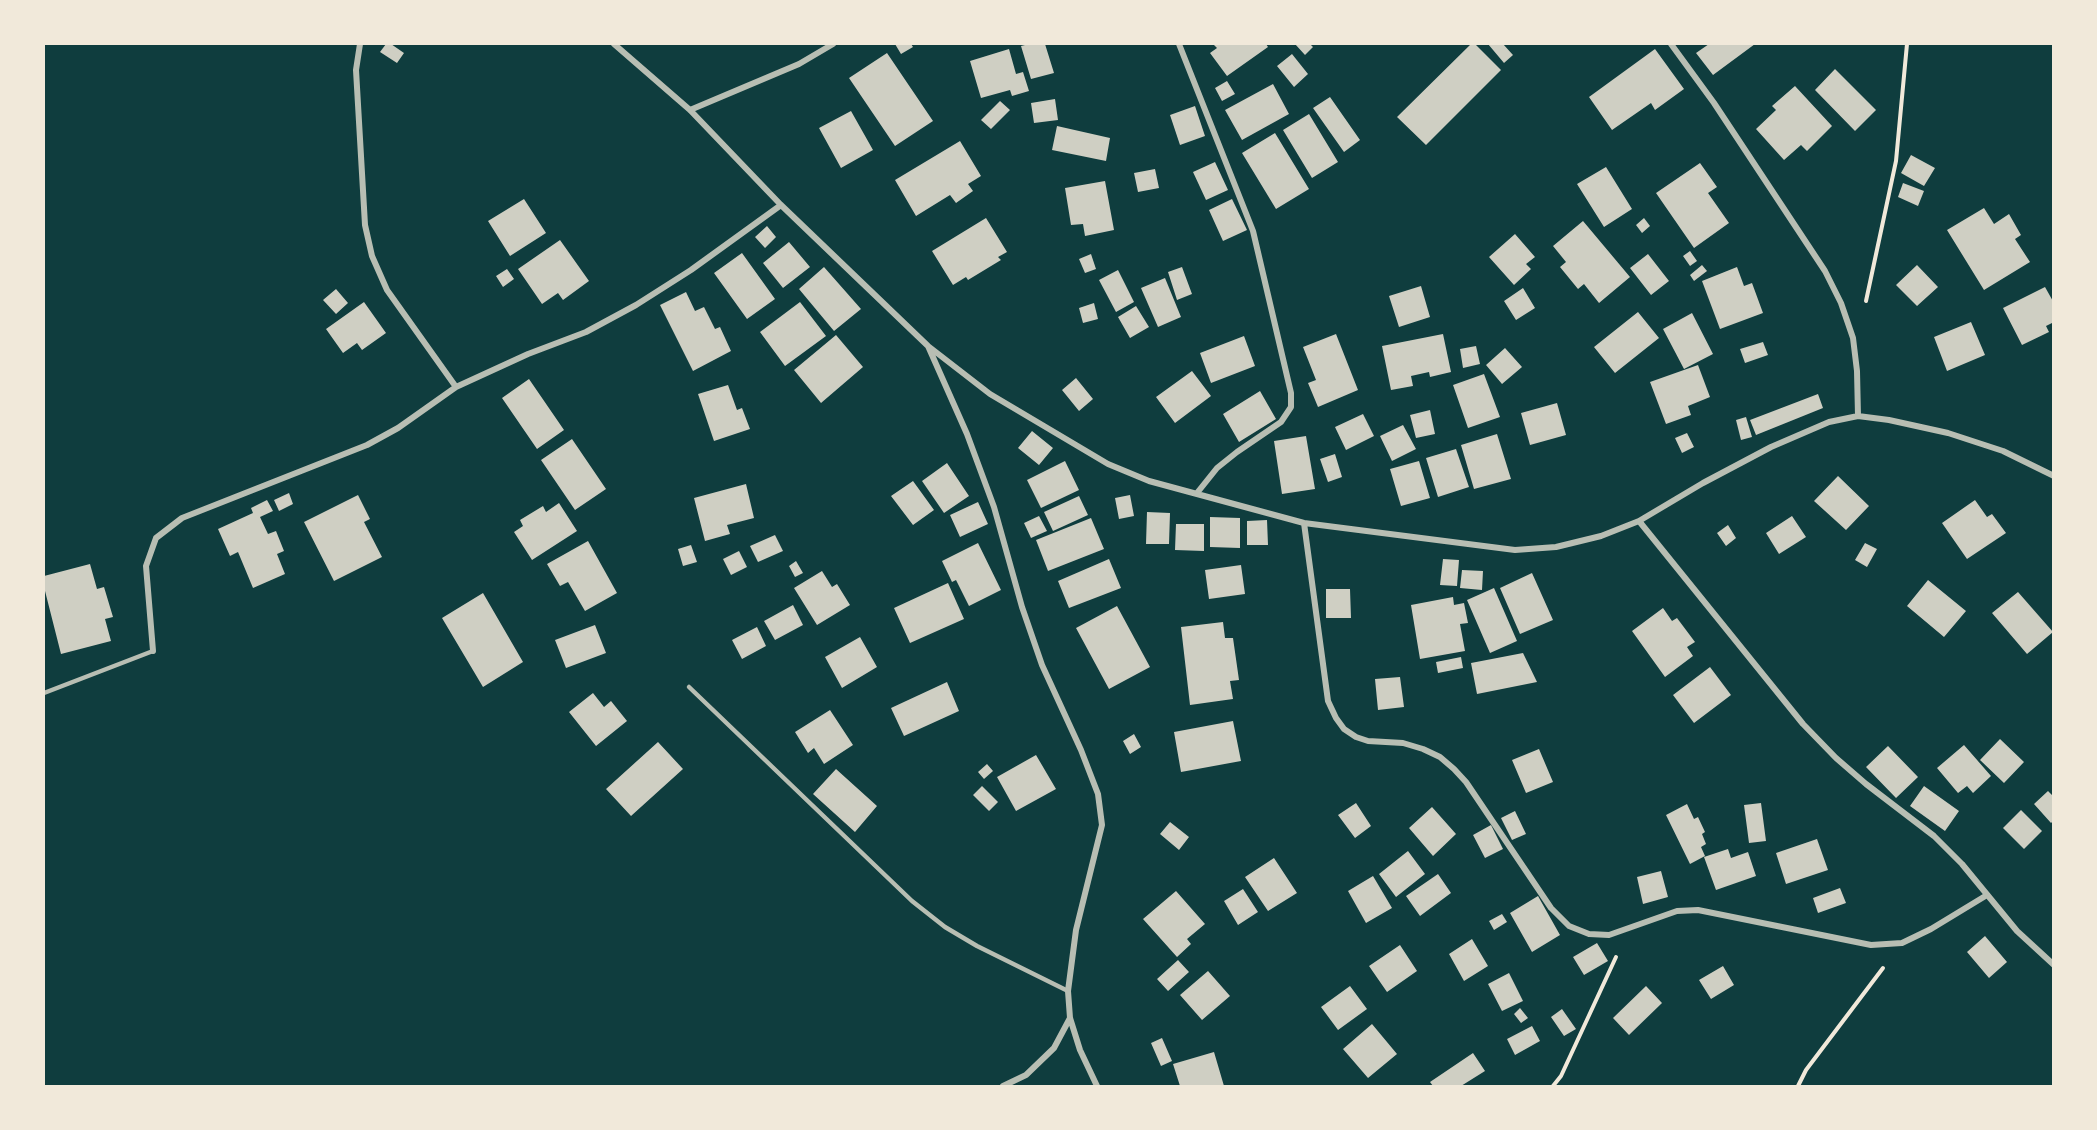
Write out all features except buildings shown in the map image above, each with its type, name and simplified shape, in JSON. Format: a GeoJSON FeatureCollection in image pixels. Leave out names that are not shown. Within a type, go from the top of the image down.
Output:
{"type":"FeatureCollection","features":[{"type":"Feature","properties":{"kind":"street"},"geometry":{"type":"LineString","coordinates":[[360,44],[356,70],[364,225],[372,256],[387,290],[456,387]]}},
{"type":"Feature","properties":{"kind":"street"},"geometry":{"type":"LineString","coordinates":[[614,44],[690,110],[780,205],[928,346],[990,394],[1108,464],[1149,481],[1304,523],[1515,550],[1556,546],[1601,536],[1639,521],[1772,447],[1829,422],[1858,416],[1889,420],[1948,433],[2003,451],[2054,476]]}},
{"type":"Feature","properties":{"kind":"street"},"geometry":{"type":"LineString","coordinates":[[690,110],[799,64],[834,44]]}},
{"type":"Feature","properties":{"kind":"street"},"geometry":{"type":"LineString","coordinates":[[1179,44],[1253,231],[1291,393],[1290,407],[1281,422],[1217,468],[1197,493]]}},
{"type":"Feature","properties":{"kind":"street"},"geometry":{"type":"LineString","coordinates":[[1671,44],[1714,103],[1825,271],[1841,303],[1853,338],[1857,371],[1858,416]]}},
{"type":"Feature","properties":{"kind":"street"},"geometry":{"type":"LineString","coordinates":[[153,651],[146,566],[156,538],[182,518],[367,445],[398,428],[456,387],[528,354],[586,332],[636,305],[692,270],[780,205]]}},
{"type":"Feature","properties":{"kind":"street"},"geometry":{"type":"LineString","coordinates":[[928,346],[967,434],[994,507],[1022,607],[1042,665],[1081,750],[1098,794],[1102,825],[1076,930],[1068,991],[1070,1018],[1080,1050],[1097,1086]]}},
{"type":"Feature","properties":{"kind":"street"},"geometry":{"type":"LineString","coordinates":[[1639,521],[1803,724],[1836,758],[1866,784],[1934,836],[1962,864],[2018,931],[2054,966]]}},
{"type":"Feature","properties":{"kind":"street"},"geometry":{"type":"LineString","coordinates":[[1304,523],[1328,701],[1336,718],[1344,729],[1356,737],[1368,741],[1403,743],[1423,749],[1454,769],[1466,782],[1551,908],[1569,926],[1589,934],[1609,935],[1629,930],[1677,911],[1698,910],[1871,945],[1902,943],[1931,929],[1987,895]]}},
{"type":"Feature","properties":{"kind":"street"},"geometry":{"type":"LineString","coordinates":[[1003,1086],[1026,1075],[1054,1048],[1070,1018]]}},
{"type":"Feature","properties":{"kind":"lane"},"geometry":{"type":"LineString","coordinates":[[44,693],[153,651]]}},
{"type":"Feature","properties":{"kind":"lane"},"geometry":{"type":"LineString","coordinates":[[689,687],[912,901],[945,927],[977,946],[1068,991]]}},
{"type":"Feature","properties":{"kind":"path"},"geometry":{"type":"LineString","coordinates":[[1853,338],[1865,308],[1896,161],[1907,44]]}},
{"type":"Feature","properties":{"kind":"path"},"geometry":{"type":"LineString","coordinates":[[1553,1086],[1561,1076],[1629,930]]}},
{"type":"Feature","properties":{"kind":"path"},"geometry":{"type":"LineString","coordinates":[[1798,1086],[1806,1070],[1902,943]]}}]}
